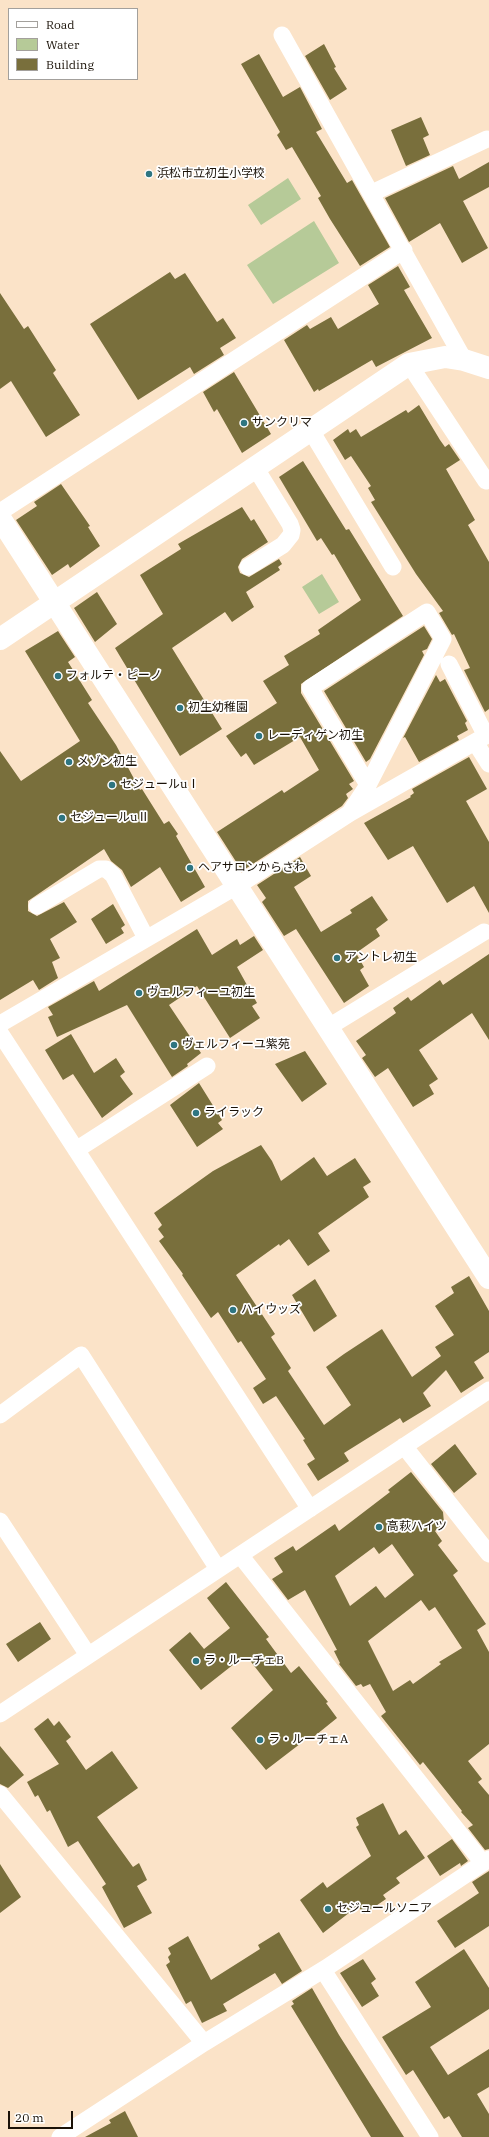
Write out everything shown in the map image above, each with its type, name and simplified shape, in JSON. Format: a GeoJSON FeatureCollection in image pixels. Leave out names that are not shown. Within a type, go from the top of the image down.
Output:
{"type":"FeatureCollection","features":[{"type":"Feature","properties":{"kind":"street"},"geometry":{"type":"LineString","coordinates":[[282,35],[404,250],[464,360]]}},
{"type":"Feature","properties":{"kind":"street"},"geometry":{"type":"LineString","coordinates":[[372,193],[487,139]]}},
{"type":"Feature","properties":{"kind":"street"},"geometry":{"type":"LineString","coordinates":[[0,512],[404,250]]}},
{"type":"Feature","properties":{"kind":"street"},"geometry":{"type":"LineString","coordinates":[[0,638],[53,604],[310,429],[409,364],[445,357],[464,360],[489,368]]}},
{"type":"Feature","properties":{"kind":"street"},"geometry":{"type":"LineString","coordinates":[[409,364],[486,481]]}},
{"type":"Feature","properties":{"kind":"street"},"geometry":{"type":"LineString","coordinates":[[310,429],[393,567]]}},
{"type":"Feature","properties":{"kind":"street"},"geometry":{"type":"LineString","coordinates":[[248,567],[283,545],[291,536],[292,530],[290,524],[254,467]]}},
{"type":"Feature","properties":{"kind":"street"},"geometry":{"type":"LineString","coordinates":[[0,518],[53,604],[237,886],[489,1278]]}},
{"type":"Feature","properties":{"kind":"street"},"geometry":{"type":"LineString","coordinates":[[350,813],[368,785],[443,639],[427,612],[310,688],[368,785]]}},
{"type":"Feature","properties":{"kind":"street"},"geometry":{"type":"LineString","coordinates":[[449,664],[483,737],[489,764]]}},
{"type":"Feature","properties":{"kind":"street"},"geometry":{"type":"LineString","coordinates":[[0,1024],[237,886],[350,813],[483,737]]}},
{"type":"Feature","properties":{"kind":"street"},"geometry":{"type":"LineString","coordinates":[[37,906],[99,869],[106,869],[113,875],[146,938]]}},
{"type":"Feature","properties":{"kind":"street"},"geometry":{"type":"LineString","coordinates":[[327,1028],[484,932]]}},
{"type":"Feature","properties":{"kind":"street"},"geometry":{"type":"LineString","coordinates":[[0,1034],[310,1509]]}},
{"type":"Feature","properties":{"kind":"street"},"geometry":{"type":"LineString","coordinates":[[76,1150],[207,1066]]}},
{"type":"Feature","properties":{"kind":"street"},"geometry":{"type":"LineString","coordinates":[[0,1415],[81,1356],[218,1569]]}},
{"type":"Feature","properties":{"kind":"street"},"geometry":{"type":"LineString","coordinates":[[0,1714],[489,1390]]}},
{"type":"Feature","properties":{"kind":"street"},"geometry":{"type":"LineString","coordinates":[[404,1446],[489,1554]]}},
{"type":"Feature","properties":{"kind":"street"},"geometry":{"type":"LineString","coordinates":[[0,1521],[88,1655]]}},
{"type":"Feature","properties":{"kind":"street"},"geometry":{"type":"LineString","coordinates":[[60,2137],[204,2043],[323,1970],[486,1861],[240,1556]]}},
{"type":"Feature","properties":{"kind":"street"},"geometry":{"type":"LineString","coordinates":[[0,1794],[204,2043]]}},
{"type":"Feature","properties":{"kind":"street"},"geometry":{"type":"LineString","coordinates":[[323,1970],[430,2137]]}},
{"type":"Feature","properties":{"kind":"water"},"geometry":{"type":"Polygon","coordinates":[[[288,178],[301,199],[261,225],[248,205],[288,178]]]}},
{"type":"Feature","properties":{"kind":"water"},"geometry":{"type":"Polygon","coordinates":[[[314,221],[339,263],[273,304],[247,265],[314,221]]]}},
{"type":"Feature","properties":{"kind":"water"},"geometry":{"type":"Polygon","coordinates":[[[322,574],[339,602],[319,614],[302,587],[322,574]]]}},
{"type":"Feature","properties":{"kind":"building"},"geometry":{"type":"Polygon","coordinates":[[[324,44],[336,67],[334,68],[347,89],[330,100],[305,56],[324,44]]]}},
{"type":"Feature","properties":{"kind":"building"},"geometry":{"type":"Polygon","coordinates":[[[259,54],[283,97],[300,87],[322,129],[316,132],[347,183],[352,180],[390,247],[360,266],[318,198],[321,196],[292,147],[286,150],[277,135],[280,132],[241,64],[259,54]]]}},
{"type":"Feature","properties":{"kind":"building"},"geometry":{"type":"Polygon","coordinates":[[[421,117],[429,135],[423,138],[430,155],[406,166],[391,130],[421,117]]]}},
{"type":"Feature","properties":{"kind":"building"},"geometry":{"type":"Polygon","coordinates":[[[489,162],[489,187],[463,201],[488,248],[462,263],[440,223],[409,242],[385,198],[453,166],[459,179],[489,162]]]}},
{"type":"Feature","properties":{"kind":"building"},"geometry":{"type":"Polygon","coordinates":[[[398,266],[410,287],[404,290],[432,338],[376,367],[372,360],[319,391],[318,389],[314,392],[284,340],[307,325],[310,329],[331,317],[338,329],[379,304],[368,285],[398,266]]]}},
{"type":"Feature","properties":{"kind":"building"},"geometry":{"type":"Polygon","coordinates":[[[170,272],[175,279],[185,273],[217,322],[223,318],[236,338],[220,348],[224,355],[194,374],[190,367],[138,400],[90,324],[170,272]]]}},
{"type":"Feature","properties":{"kind":"building"},"geometry":{"type":"Polygon","coordinates":[[[0,293],[24,329],[28,326],[56,370],[53,373],[80,415],[46,437],[11,381],[0,389],[0,293]]]}},
{"type":"Feature","properties":{"kind":"building","name":"サンクリマ"},"geometry":{"type":"Polygon","coordinates":[[[234,372],[271,434],[242,453],[217,409],[214,412],[203,392],[234,372]]]}},
{"type":"Feature","properties":{"kind":"building"},"geometry":{"type":"Polygon","coordinates":[[[419,405],[445,447],[449,444],[460,460],[446,469],[475,520],[468,525],[489,562],[489,709],[485,712],[464,670],[470,668],[454,634],[452,635],[439,613],[443,611],[416,574],[371,502],[375,500],[368,488],[371,486],[351,456],[345,460],[333,440],[348,429],[350,433],[356,429],[361,437],[406,410],[408,413],[419,405]]]}},
{"type":"Feature","properties":{"kind":"building"},"geometry":{"type":"Polygon","coordinates":[[[303,461],[346,530],[349,529],[403,616],[301,684],[301,693],[354,781],[349,784],[353,789],[346,794],[348,798],[342,806],[242,871],[217,832],[282,790],[284,793],[319,770],[300,737],[254,765],[246,753],[241,757],[226,736],[277,703],[263,681],[289,665],[284,656],[320,634],[318,630],[361,600],[334,554],[332,555],[321,538],[317,541],[279,477],[303,461]]]}},
{"type":"Feature","properties":{"kind":"building"},"geometry":{"type":"Polygon","coordinates":[[[61,484],[90,526],[88,527],[100,546],[70,568],[68,564],[52,575],[16,520],[37,506],[34,502],[61,484]]]}},
{"type":"Feature","properties":{"kind":"building"},"geometry":{"type":"Polygon","coordinates":[[[242,507],[251,521],[254,519],[268,542],[242,559],[238,567],[240,573],[249,577],[279,559],[282,564],[278,567],[280,570],[246,592],[254,607],[232,622],[225,612],[172,648],[222,729],[180,756],[115,648],[163,614],[140,575],[181,549],[178,544],[242,507]]]}},
{"type":"Feature","properties":{"kind":"building"},"geometry":{"type":"Polygon","coordinates":[[[97,592],[117,624],[95,642],[74,608],[97,592]]]}},
{"type":"Feature","properties":{"kind":"building"},"geometry":{"type":"Polygon","coordinates":[[[424,626],[432,639],[427,649],[422,651],[424,655],[370,759],[366,762],[324,691],[424,626]]]}},
{"type":"Feature","properties":{"kind":"building"},"geometry":{"type":"Polygon","coordinates":[[[58,631],[75,657],[68,662],[92,700],[88,703],[116,745],[140,790],[142,789],[164,824],[169,821],[178,834],[176,836],[205,887],[181,902],[160,867],[131,887],[122,870],[111,861],[104,849],[28,901],[28,911],[37,916],[64,902],[77,922],[50,939],[60,958],[52,962],[58,978],[39,990],[33,980],[0,1000],[0,751],[21,781],[80,741],[25,651],[58,631]]]}},
{"type":"Feature","properties":{"kind":"building"},"geometry":{"type":"Polygon","coordinates":[[[436,675],[440,682],[445,679],[467,721],[465,723],[468,730],[457,736],[459,740],[419,762],[405,737],[403,738],[436,675]]]}},
{"type":"Feature","properties":{"kind":"building"},"geometry":{"type":"Polygon","coordinates":[[[469,757],[487,789],[466,801],[489,842],[489,913],[474,886],[447,903],[413,846],[388,860],[364,823],[411,797],[410,796],[414,793],[412,789],[469,757]]]}},
{"type":"Feature","properties":{"kind":"building"},"geometry":{"type":"Polygon","coordinates":[[[300,857],[311,876],[294,887],[321,932],[352,913],[350,910],[372,896],[388,920],[376,929],[380,936],[356,953],[364,967],[360,970],[369,986],[344,1003],[296,929],[284,936],[262,902],[266,898],[257,885],[300,857]]]}},
{"type":"Feature","properties":{"kind":"building"},"geometry":{"type":"Polygon","coordinates":[[[113,904],[125,925],[121,928],[124,933],[106,944],[91,919],[113,904]]]}},
{"type":"Feature","properties":{"kind":"building"},"geometry":{"type":"Polygon","coordinates":[[[197,929],[212,955],[237,939],[240,945],[254,936],[263,950],[237,967],[257,1003],[252,1006],[260,1018],[230,1038],[197,986],[169,1005],[201,1053],[187,1064],[188,1066],[172,1077],[127,1005],[57,1037],[48,1017],[53,1015],[48,1007],[94,981],[99,991],[197,929]]]}},
{"type":"Feature","properties":{"kind":"building"},"geometry":{"type":"Polygon","coordinates":[[[489,954],[489,1040],[472,1013],[419,1050],[438,1079],[429,1085],[434,1094],[413,1107],[388,1068],[375,1077],[362,1058],[366,1055],[356,1041],[396,1013],[393,1008],[408,997],[411,1001],[440,980],[443,985],[489,954]]]}},
{"type":"Feature","properties":{"kind":"building"},"geometry":{"type":"Polygon","coordinates":[[[71,1034],[94,1073],[116,1058],[125,1072],[120,1076],[133,1094],[102,1118],[73,1074],[63,1080],[45,1050],[71,1034]]]}},
{"type":"Feature","properties":{"kind":"building"},"geometry":{"type":"Polygon","coordinates":[[[305,1051],[327,1084],[302,1102],[275,1064],[305,1051]]]}},
{"type":"Feature","properties":{"kind":"building","name":"ライラック"},"geometry":{"type":"Polygon","coordinates":[[[199,1083],[222,1120],[218,1123],[223,1129],[197,1147],[170,1105],[199,1083]]]}},
{"type":"Feature","properties":{"kind":"building"},"geometry":{"type":"Polygon","coordinates":[[[261,1145],[272,1161],[281,1181],[314,1157],[327,1176],[355,1158],[371,1182],[363,1187],[369,1197],[318,1233],[330,1251],[308,1266],[289,1239],[280,1246],[279,1244],[236,1275],[275,1334],[271,1337],[291,1368],[288,1371],[324,1425],[351,1405],[326,1367],[344,1354],[382,1329],[412,1377],[441,1356],[435,1347],[454,1335],[435,1306],[454,1293],[451,1287],[469,1276],[489,1311],[489,1352],[474,1362],[484,1378],[461,1393],[446,1370],[423,1393],[431,1406],[403,1423],[400,1418],[344,1453],[349,1461],[318,1481],[307,1464],[315,1459],[303,1440],[305,1439],[276,1396],[263,1404],[253,1388],[266,1379],[241,1341],[238,1343],[218,1312],[211,1318],[182,1275],[183,1274],[159,1241],[164,1237],[158,1229],[162,1225],[154,1213],[213,1171],[261,1145]]]}},
{"type":"Feature","properties":{"kind":"building"},"geometry":{"type":"Polygon","coordinates":[[[315,1279],[337,1316],[314,1332],[292,1295],[315,1279]]]}},
{"type":"Feature","properties":{"kind":"building"},"geometry":{"type":"Polygon","coordinates":[[[455,1444],[477,1474],[454,1493],[431,1464],[455,1444]]]}},
{"type":"Feature","properties":{"kind":"building"},"geometry":{"type":"Polygon","coordinates":[[[411,1472],[443,1512],[444,1523],[435,1531],[442,1541],[438,1545],[458,1571],[453,1575],[486,1624],[477,1630],[489,1652],[489,1744],[468,1761],[482,1779],[478,1782],[489,1795],[489,1849],[485,1850],[468,1828],[473,1825],[461,1812],[462,1811],[423,1762],[420,1765],[381,1716],[386,1712],[370,1684],[363,1687],[361,1684],[356,1686],[339,1664],[340,1663],[334,1651],[337,1650],[305,1590],[288,1600],[272,1579],[283,1572],[274,1558],[293,1546],[296,1551],[335,1524],[339,1531],[390,1492],[388,1490],[411,1472]],[[392,1544],[379,1554],[374,1547],[335,1576],[350,1606],[376,1586],[385,1598],[414,1575],[392,1544]],[[421,1600],[368,1641],[393,1691],[410,1680],[413,1684],[441,1664],[439,1662],[462,1648],[435,1607],[429,1611],[421,1600]]]}},
{"type":"Feature","properties":{"kind":"building"},"geometry":{"type":"Polygon","coordinates":[[[226,1582],[269,1637],[266,1639],[291,1673],[299,1666],[328,1702],[326,1703],[337,1718],[311,1739],[309,1737],[266,1770],[231,1728],[273,1690],[248,1658],[234,1664],[201,1690],[169,1650],[190,1632],[204,1649],[230,1628],[207,1598],[226,1582]]]}},
{"type":"Feature","properties":{"kind":"building"},"geometry":{"type":"Polygon","coordinates":[[[40,1622],[51,1639],[18,1662],[6,1644],[40,1622]]]}},
{"type":"Feature","properties":{"kind":"building"},"geometry":{"type":"Polygon","coordinates":[[[48,1718],[54,1726],[59,1721],[71,1737],[66,1741],[86,1770],[112,1751],[138,1788],[97,1817],[133,1867],[139,1863],[147,1880],[137,1886],[152,1913],[124,1928],[102,1887],[106,1884],[78,1841],[68,1847],[50,1810],[47,1812],[38,1795],[35,1797],[27,1782],[59,1764],[34,1729],[48,1718]]]}},
{"type":"Feature","properties":{"kind":"building"},"geometry":{"type":"Polygon","coordinates":[[[0,1746],[24,1775],[8,1788],[0,1784],[0,1746]]]}},
{"type":"Feature","properties":{"kind":"building"},"geometry":{"type":"Polygon","coordinates":[[[383,1803],[399,1835],[406,1830],[425,1858],[396,1878],[400,1883],[383,1895],[386,1899],[364,1914],[358,1906],[323,1933],[300,1900],[323,1882],[327,1888],[371,1856],[356,1827],[359,1825],[356,1818],[383,1803]]]}},
{"type":"Feature","properties":{"kind":"building"},"geometry":{"type":"Polygon","coordinates":[[[452,1839],[468,1861],[461,1866],[460,1863],[440,1876],[427,1856],[452,1839]]]}},
{"type":"Feature","properties":{"kind":"building"},"geometry":{"type":"Polygon","coordinates":[[[0,1864],[21,1897],[0,1913],[0,1864]]]}},
{"type":"Feature","properties":{"kind":"building"},"geometry":{"type":"Polygon","coordinates":[[[489,1871],[489,1926],[455,1948],[437,1921],[479,1893],[472,1882],[489,1871]]]}},
{"type":"Feature","properties":{"kind":"building"},"geometry":{"type":"Polygon","coordinates":[[[279,1932],[302,1971],[282,1984],[275,1973],[223,2004],[227,2011],[202,2023],[191,2001],[186,2004],[166,1965],[170,1962],[168,1957],[171,1954],[168,1948],[188,1936],[211,1980],[260,1949],[258,1945],[279,1932]]]}},
{"type":"Feature","properties":{"kind":"building"},"geometry":{"type":"Polygon","coordinates":[[[464,1949],[489,1988],[489,2009],[430,2047],[448,2075],[489,2049],[489,2087],[477,2094],[489,2114],[489,2137],[462,2137],[449,2116],[444,2119],[413,2070],[406,2075],[382,2037],[431,2007],[415,1982],[464,1949]]]}},
{"type":"Feature","properties":{"kind":"building"},"geometry":{"type":"Polygon","coordinates":[[[363,1959],[376,1979],[371,1983],[379,1996],[362,2007],[340,1973],[363,1959]]]}},
{"type":"Feature","properties":{"kind":"building"},"geometry":{"type":"Polygon","coordinates":[[[312,1988],[339,2035],[404,2137],[371,2137],[291,2006],[294,2004],[292,2001],[312,1988]]]}},
{"type":"Feature","properties":{"kind":"building"},"geometry":{"type":"Polygon","coordinates":[[[125,2111],[138,2137],[85,2137],[111,2123],[109,2120],[125,2111]]]}},
{"type":"Feature","properties":{"kind":"place","name":"浜松市立初生小学校"},"geometry":{"type":"Point","coordinates":[149,174]}},
{"type":"Feature","properties":{"kind":"place","name":"サンクリマ"},"geometry":{"type":"Point","coordinates":[244,423]}},
{"type":"Feature","properties":{"kind":"place","name":"フォルテ・ピーノ"},"geometry":{"type":"Point","coordinates":[58,676]}},
{"type":"Feature","properties":{"kind":"place","name":"初生幼稚園"},"geometry":{"type":"Point","coordinates":[180,708]}},
{"type":"Feature","properties":{"kind":"place","name":"レーディゲン初生"},"geometry":{"type":"Point","coordinates":[259,736]}},
{"type":"Feature","properties":{"kind":"place","name":"メゾン初生"},"geometry":{"type":"Point","coordinates":[69,762]}},
{"type":"Feature","properties":{"kind":"place","name":"セジュールuⅠ"},"geometry":{"type":"Point","coordinates":[112,785]}},
{"type":"Feature","properties":{"kind":"place","name":"セジュールuⅡ"},"geometry":{"type":"Point","coordinates":[62,818]}},
{"type":"Feature","properties":{"kind":"place","name":"ヘアサロンからさわ"},"geometry":{"type":"Point","coordinates":[190,868]}},
{"type":"Feature","properties":{"kind":"place","name":"アントレ初生"},"geometry":{"type":"Point","coordinates":[337,958]}},
{"type":"Feature","properties":{"kind":"place","name":"ヴェルフィーユ初生"},"geometry":{"type":"Point","coordinates":[139,993]}},
{"type":"Feature","properties":{"kind":"place","name":"ヴェルフィーユ紫苑"},"geometry":{"type":"Point","coordinates":[174,1045]}},
{"type":"Feature","properties":{"kind":"place","name":"ライラック"},"geometry":{"type":"Point","coordinates":[196,1113]}},
{"type":"Feature","properties":{"kind":"place","name":"ハイウッズ"},"geometry":{"type":"Point","coordinates":[233,1310]}},
{"type":"Feature","properties":{"kind":"place","name":"高萩ハイツ"},"geometry":{"type":"Point","coordinates":[379,1527]}},
{"type":"Feature","properties":{"kind":"place","name":"ラ・ルーチェB"},"geometry":{"type":"Point","coordinates":[196,1661]}},
{"type":"Feature","properties":{"kind":"place","name":"ラ・ルーチェA"},"geometry":{"type":"Point","coordinates":[260,1740]}},
{"type":"Feature","properties":{"kind":"place","name":"セジュールソニア"},"geometry":{"type":"Point","coordinates":[328,1909]}}]}
